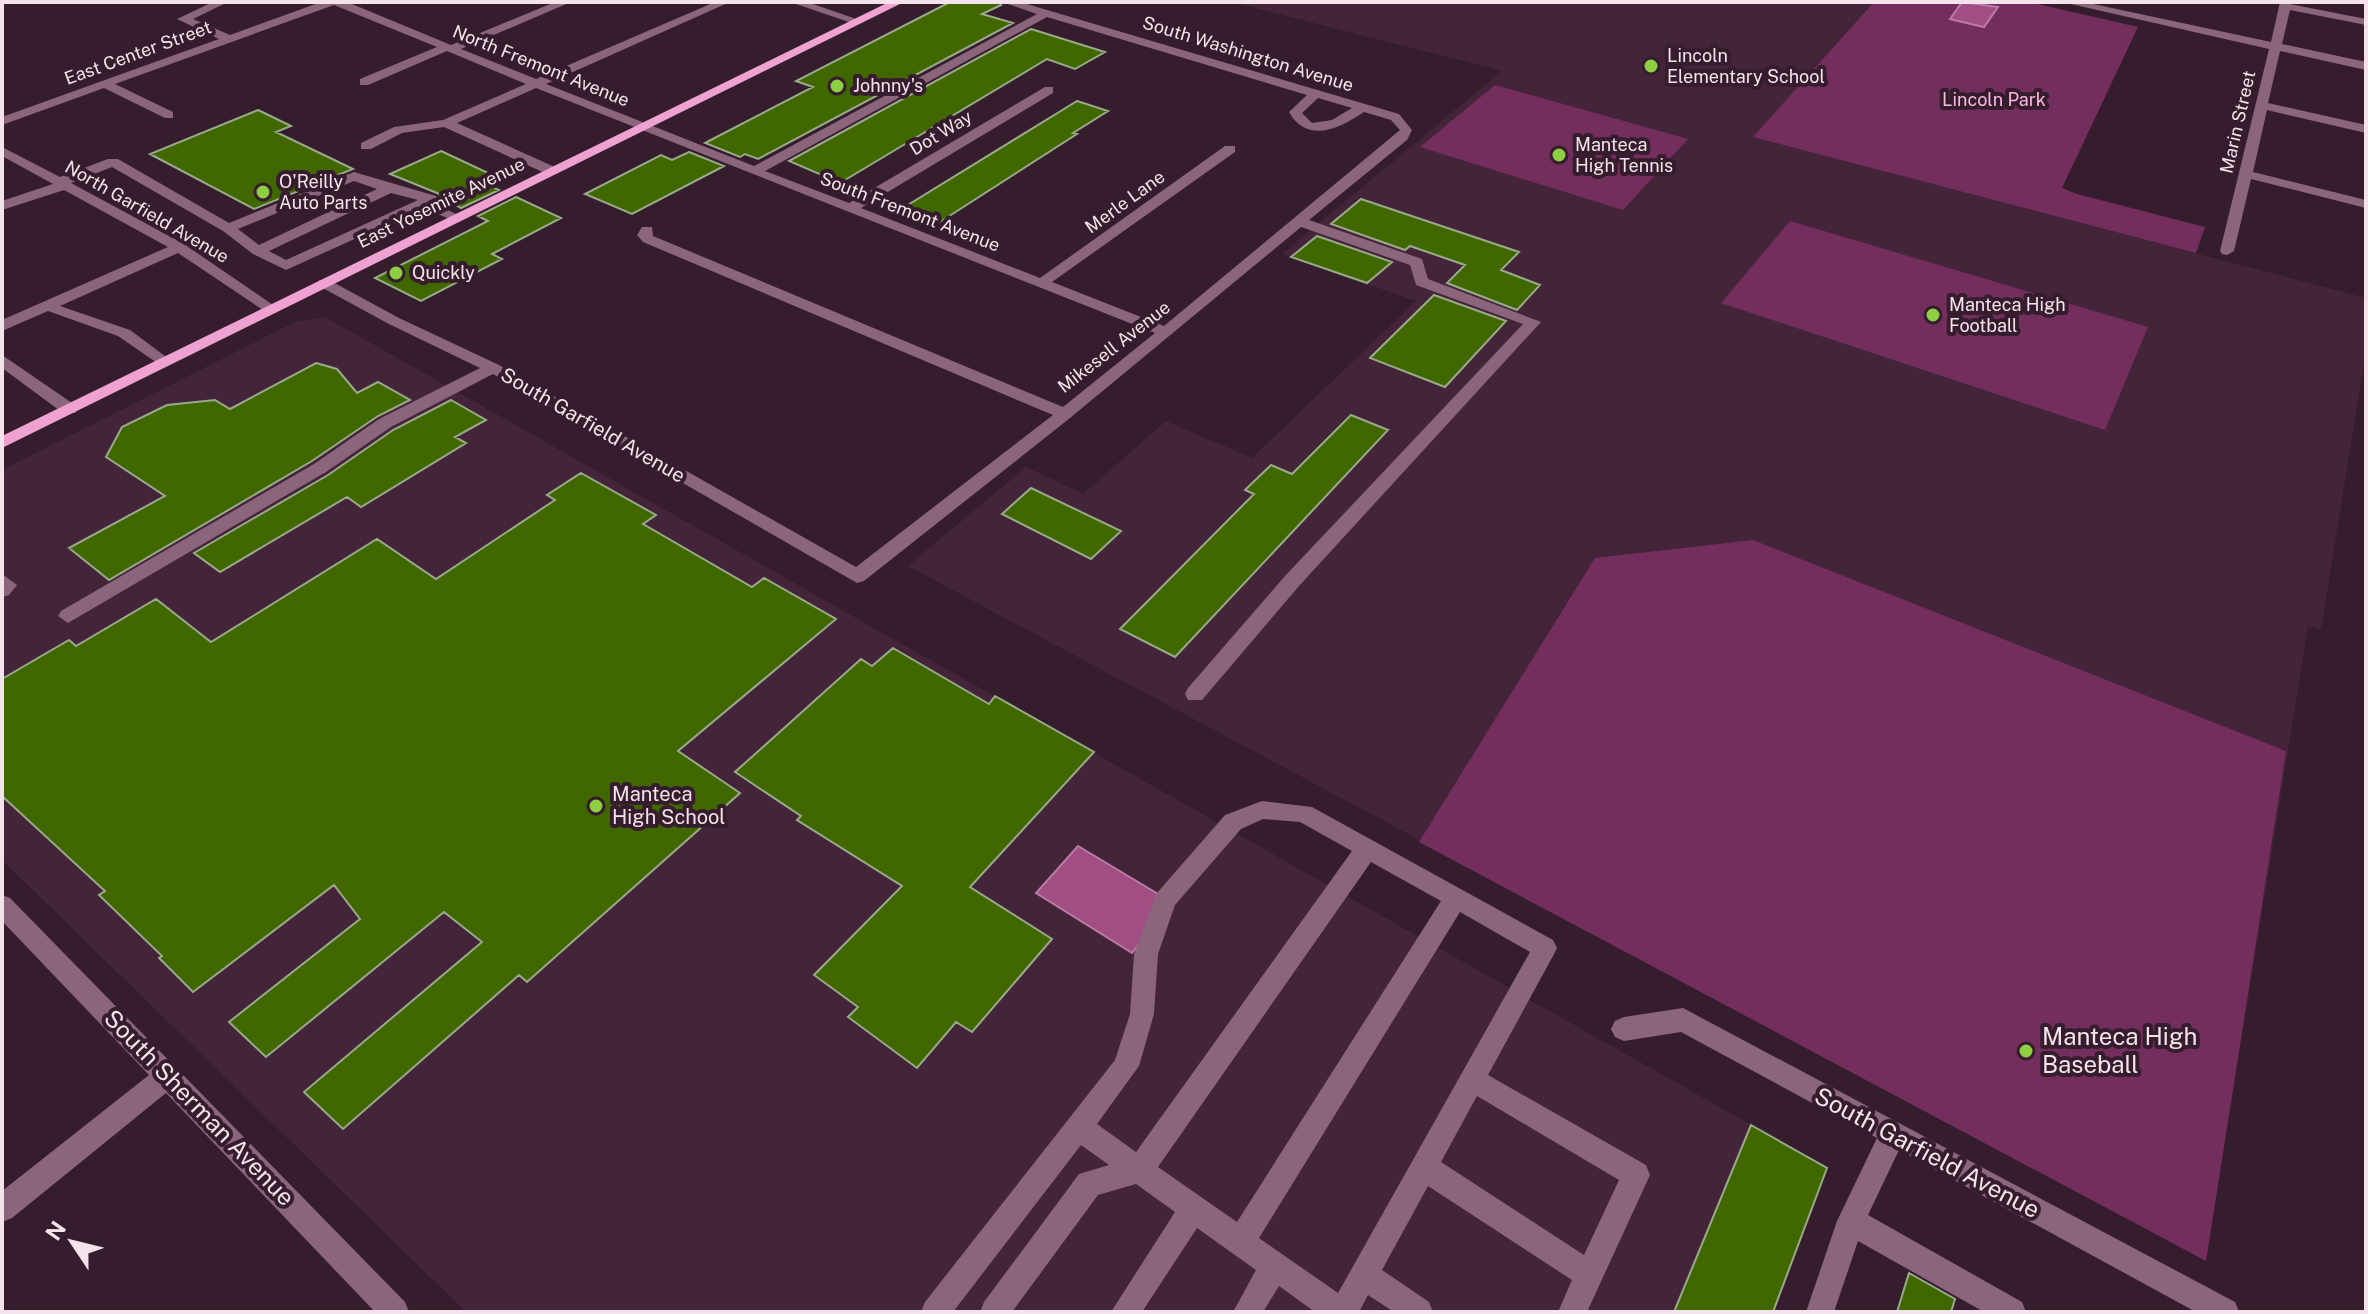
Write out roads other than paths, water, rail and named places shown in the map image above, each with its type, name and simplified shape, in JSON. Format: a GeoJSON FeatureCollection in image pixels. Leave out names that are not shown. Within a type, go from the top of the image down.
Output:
{"type":"FeatureCollection","features":[{"type":"Feature","properties":{"kind":"main road","name":"East Yosemite Avenue"},"geometry":{"type":"LineString","coordinates":[[2,443],[898,2]]}},
{"type":"Feature","properties":{"kind":"street"},"geometry":{"type":"LineString","coordinates":[[222,2],[183,19],[230,39]]}},
{"type":"Feature","properties":{"kind":"street","name":"East Center Street"},"geometry":{"type":"LineString","coordinates":[[2,121],[331,2]]}},
{"type":"Feature","properties":{"kind":"street","name":"North Fremont Avenue"},"geometry":{"type":"LineString","coordinates":[[337,2],[641,127]]}},
{"type":"Feature","properties":{"kind":"street"},"geometry":{"type":"LineString","coordinates":[[356,10],[376,2]]}},
{"type":"Feature","properties":{"kind":"street"},"geometry":{"type":"LineString","coordinates":[[364,82],[565,2]]}},
{"type":"Feature","properties":{"kind":"street"},"geometry":{"type":"LineString","coordinates":[[366,146],[399,130],[446,123],[724,2]]}},
{"type":"Feature","properties":{"kind":"street"},"geometry":{"type":"LineString","coordinates":[[796,2],[859,22]]}},
{"type":"Feature","properties":{"kind":"street","name":"South Washington Avenue"},"geometry":{"type":"LineString","coordinates":[[1008,2],[1025,4],[1362,107],[1403,123],[1406,130],[1392,145]]}},
{"type":"Feature","properties":{"kind":"street"},"geometry":{"type":"LineString","coordinates":[[2068,2],[2366,66]]}},
{"type":"Feature","properties":{"kind":"street"},"geometry":{"type":"LineString","coordinates":[[2285,4],[2366,22]]}},
{"type":"Feature","properties":{"kind":"street","name":"Marin Street"},"geometry":{"type":"LineString","coordinates":[[2227,251],[2285,4]]}},
{"type":"Feature","properties":{"kind":"street"},"geometry":{"type":"LineString","coordinates":[[755,171],[1047,13]]}},
{"type":"Feature","properties":{"kind":"street"},"geometry":{"type":"LineString","coordinates":[[105,84],[169,115]]}},
{"type":"Feature","properties":{"kind":"street","name":"Dot Way"},"geometry":{"type":"LineString","coordinates":[[851,208],[1049,90]]}},
{"type":"Feature","properties":{"kind":"street"},"geometry":{"type":"LineString","coordinates":[[1316,93],[1295,112],[1300,120],[1309,125],[1329,128],[1338,125],[1362,107]]}},
{"type":"Feature","properties":{"kind":"street"},"geometry":{"type":"LineString","coordinates":[[2262,105],[2366,129]]}},
{"type":"Feature","properties":{"kind":"street"},"geometry":{"type":"LineString","coordinates":[[446,123],[552,171]]}},
{"type":"Feature","properties":{"kind":"street","name":"South Fremont Avenue"},"geometry":{"type":"LineString","coordinates":[[641,127],[1166,332]]}},
{"type":"Feature","properties":{"kind":"street","name":"Mikesell Avenue"},"geometry":{"type":"LineString","coordinates":[[857,576],[927,524],[1166,332],[1392,145]]}},
{"type":"Feature","properties":{"kind":"street","name":"Merle Lane"},"geometry":{"type":"LineString","coordinates":[[1042,283],[1230,149]]}},
{"type":"Feature","properties":{"kind":"street","name":"North Garfield Avenue"},"geometry":{"type":"LineString","coordinates":[[2,151],[179,247],[271,309]]}},
{"type":"Feature","properties":{"kind":"street"},"geometry":{"type":"LineString","coordinates":[[2,206],[113,162],[228,228],[258,251],[286,266],[431,199],[389,189],[354,176],[228,228]]}},
{"type":"Feature","properties":{"kind":"street"},"geometry":{"type":"LineString","coordinates":[[2246,174],[2366,204]]}},
{"type":"Feature","properties":{"kind":"street"},"geometry":{"type":"LineString","coordinates":[[258,251],[389,189]]}},
{"type":"Feature","properties":{"kind":"street"},"geometry":{"type":"LineString","coordinates":[[423,203],[457,218]]}},
{"type":"Feature","properties":{"kind":"street"},"geometry":{"type":"LineString","coordinates":[[1195,694],[1292,581],[1533,322],[1421,282],[1417,262],[1300,222]]}},
{"type":"Feature","properties":{"kind":"street"},"geometry":{"type":"LineString","coordinates":[[647,230],[644,235],[648,239],[1063,413]]}},
{"type":"Feature","properties":{"kind":"street"},"geometry":{"type":"LineString","coordinates":[[2,326],[179,247]]}},
{"type":"Feature","properties":{"kind":"street","name":"South Garfield Avenue"},"geometry":{"type":"LineString","coordinates":[[324,283],[394,321],[493,368],[857,576]]}},
{"type":"Feature","properties":{"kind":"street"},"geometry":{"type":"LineString","coordinates":[[47,306],[124,333],[163,362]]}},
{"type":"Feature","properties":{"kind":"street"},"geometry":{"type":"LineString","coordinates":[[2,360],[69,409]]}},
{"type":"Feature","properties":{"kind":"street"},"geometry":{"type":"LineString","coordinates":[[68,616],[320,468],[385,423],[493,368]]}},
{"type":"Feature","properties":{"kind":"street"},"geometry":{"type":"LineString","coordinates":[[2,581],[7,585],[2,590]]}},
{"type":"Feature","properties":{"kind":"street"},"geometry":{"type":"LineString","coordinates":[[935,1312],[1078,1127],[1126,1066],[1142,1014],[1146,954],[1165,900],[1233,822],[1262,810],[1304,813],[1545,948],[1342,1312],[1078,1127]]}},
{"type":"Feature","properties":{"kind":"street"},"geometry":{"type":"LineString","coordinates":[[994,1312],[1089,1184],[1140,1169],[1366,850]]}},
{"type":"Feature","properties":{"kind":"street"},"geometry":{"type":"LineString","coordinates":[[1241,1241],[1455,899]]}},
{"type":"Feature","properties":{"kind":"street","name":"South Sherman Avenue"},"geometry":{"type":"LineString","coordinates":[[2,905],[395,1312]]}},
{"type":"Feature","properties":{"kind":"street","name":"South Garfield Avenue"},"geometry":{"type":"LineString","coordinates":[[1624,1029],[1683,1020],[2220,1311]]}},
{"type":"Feature","properties":{"kind":"street"},"geometry":{"type":"LineString","coordinates":[[2,1208],[168,1076]]}},
{"type":"Feature","properties":{"kind":"street"},"geometry":{"type":"LineString","coordinates":[[1471,1079],[1636,1175],[1572,1312]]}},
{"type":"Feature","properties":{"kind":"street"},"geometry":{"type":"LineString","coordinates":[[1820,1312],[1851,1221],[1892,1135]]}},
{"type":"Feature","properties":{"kind":"street"},"geometry":{"type":"LineString","coordinates":[[1422,1166],[1589,1275]]}},
{"type":"Feature","properties":{"kind":"street"},"geometry":{"type":"LineString","coordinates":[[1125,1312],[1194,1208]]}},
{"type":"Feature","properties":{"kind":"street"},"geometry":{"type":"LineString","coordinates":[[1851,1221],[2012,1312]]}},
{"type":"Feature","properties":{"kind":"street"},"geometry":{"type":"LineString","coordinates":[[1247,1312],[1275,1265]]}},
{"type":"Feature","properties":{"kind":"street"},"geometry":{"type":"LineString","coordinates":[[1364,1275],[1419,1312]]}},
{"type":"Feature","properties":{"kind":"place","name":"Lincoln Elementary School"},"geometry":{"type":"Point","coordinates":[1651,66]}},
{"type":"Feature","properties":{"kind":"place","name":"Johnny's"},"geometry":{"type":"Point","coordinates":[837,86]}},
{"type":"Feature","properties":{"kind":"place","name":"Manteca High Tennis"},"geometry":{"type":"Point","coordinates":[1559,155]}},
{"type":"Feature","properties":{"kind":"place","name":"O'Reilly Auto Parts"},"geometry":{"type":"Point","coordinates":[263,192]}},
{"type":"Feature","properties":{"kind":"place","name":"Quickly"},"geometry":{"type":"Point","coordinates":[396,273]}},
{"type":"Feature","properties":{"kind":"place","name":"Manteca High Football"},"geometry":{"type":"Point","coordinates":[1933,315]}},
{"type":"Feature","properties":{"kind":"place","name":"Manteca High School"},"geometry":{"type":"Point","coordinates":[596,806]}},
{"type":"Feature","properties":{"kind":"place","name":"Manteca High Baseball"},"geometry":{"type":"Point","coordinates":[2026,1051]}},
{"type":"Feature","properties":{"kind":"park label","name":"Lincoln Park"},"geometry":{"type":"Point","coordinates":[1994,100]}}]}
